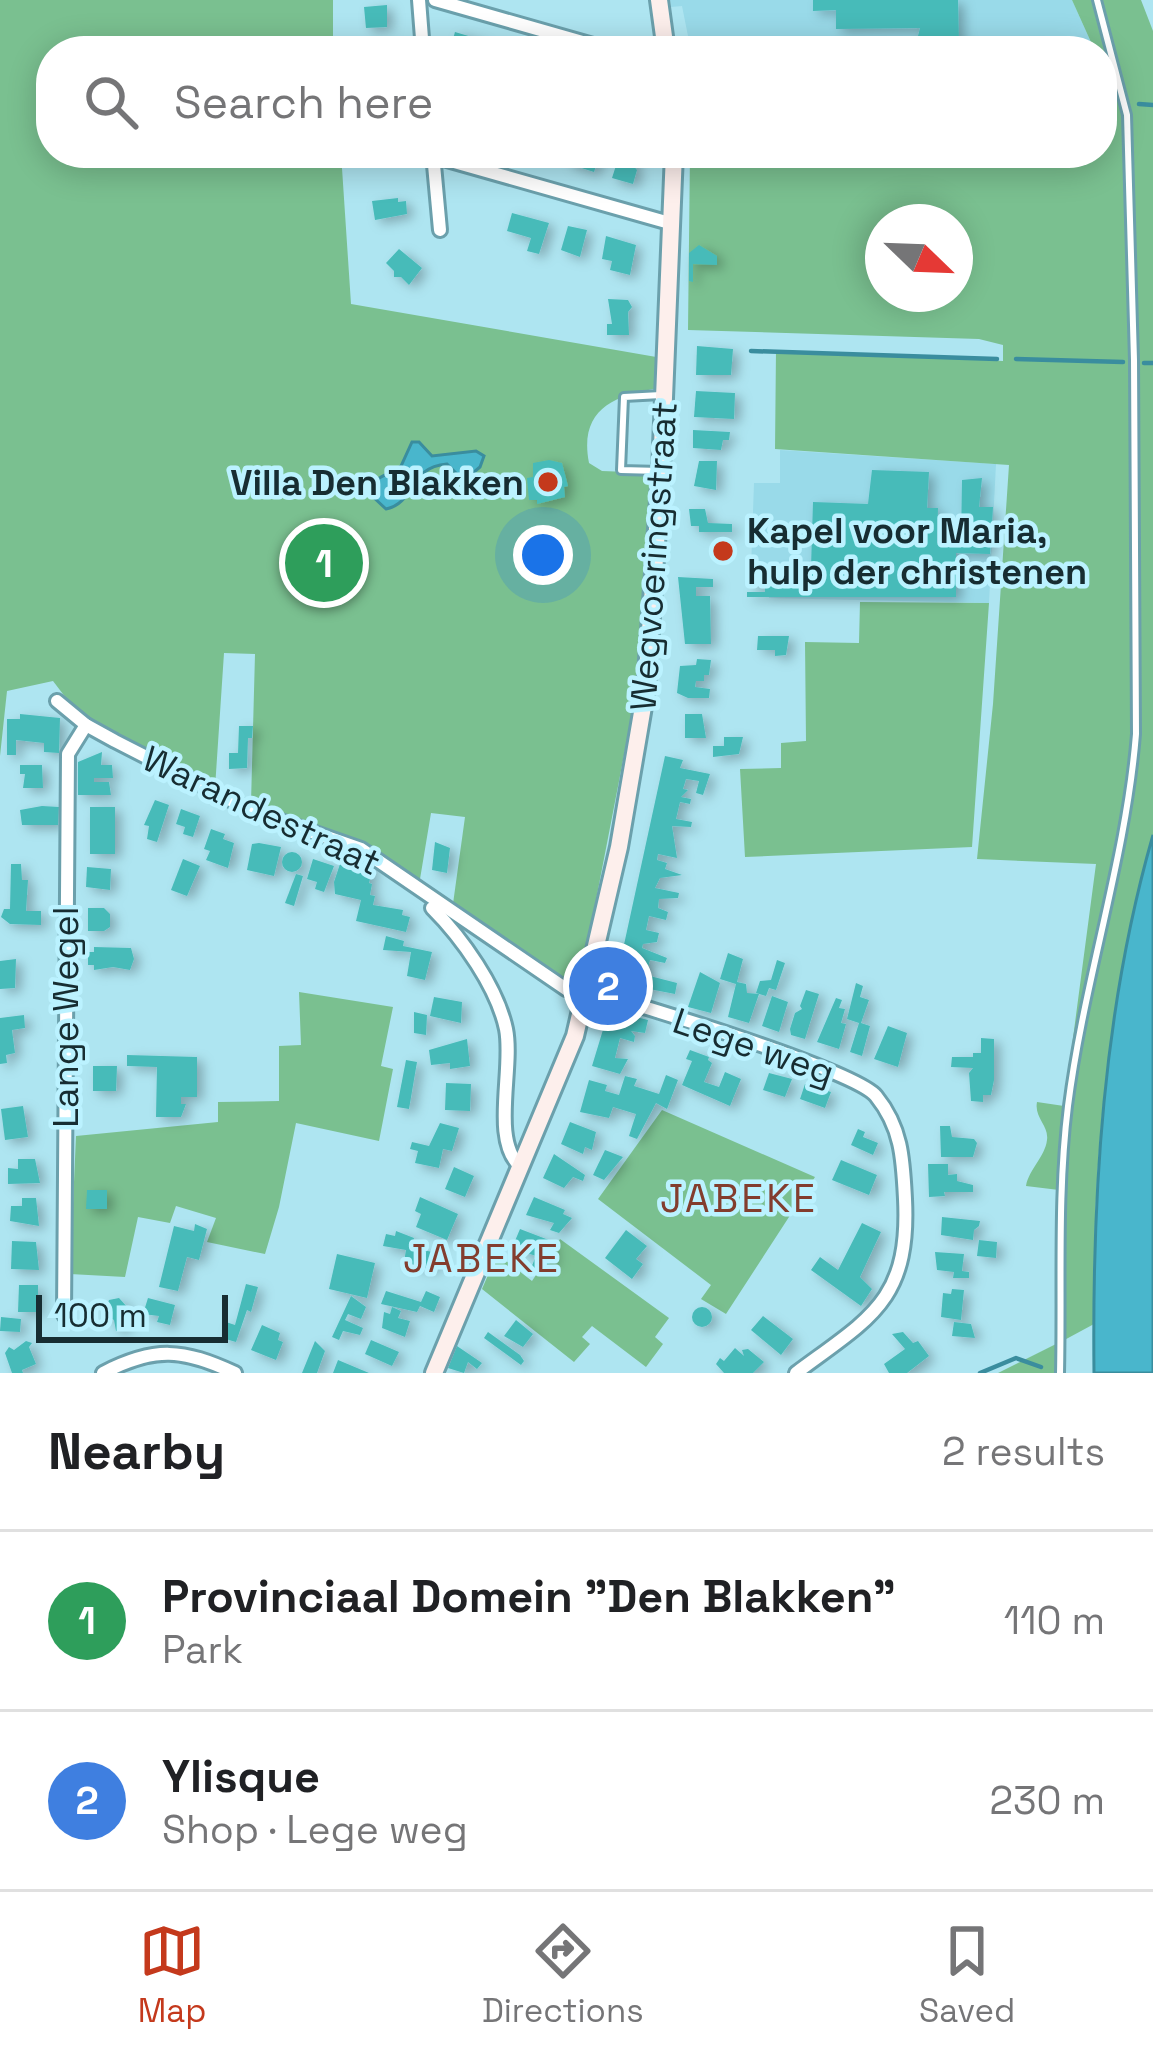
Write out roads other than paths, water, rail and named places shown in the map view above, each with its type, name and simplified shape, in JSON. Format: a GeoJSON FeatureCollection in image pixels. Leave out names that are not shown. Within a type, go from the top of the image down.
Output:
{"type":"FeatureCollection","features":[{"type":"Feature","properties":{"kind":"main road"},"geometry":{"type":"LineString","coordinates":[[659,0],[664,36]]}},
{"type":"Feature","properties":{"kind":"main road","name":"Wegvoeringstraat"},"geometry":{"type":"LineString","coordinates":[[434,1373],[575,1036],[596,956],[646,688],[662,471],[674,168]]}},
{"type":"Feature","properties":{"kind":"street"},"geometry":{"type":"LineString","coordinates":[[419,0],[422,36]]}},
{"type":"Feature","properties":{"kind":"street"},"geometry":{"type":"LineString","coordinates":[[435,0],[561,36]]}},
{"type":"Feature","properties":{"kind":"street"},"geometry":{"type":"LineString","coordinates":[[434,168],[440,230]]}},
{"type":"Feature","properties":{"kind":"street"},"geometry":{"type":"LineString","coordinates":[[478,168],[673,224]]}},
{"type":"Feature","properties":{"kind":"street","name":"Warandestraat"},"geometry":{"type":"LineString","coordinates":[[57,701],[86,725],[252,811],[361,849],[566,989],[587,992]]}},
{"type":"Feature","properties":{"kind":"street","name":"Lange Wegel"},"geometry":{"type":"LineString","coordinates":[[64,1315],[68,754],[86,725]]}},
{"type":"Feature","properties":{"kind":"street","name":"Warandestraat"},"geometry":{"type":"LineString","coordinates":[[406,881],[447,923],[486,983],[506,1028],[509,1080],[504,1140],[521,1167]]}},
{"type":"Feature","properties":{"kind":"street","name":"Lege weg"},"geometry":{"type":"LineString","coordinates":[[587,992],[841,1075],[874,1094],[892,1122],[902,1144],[906,1217],[901,1267],[891,1292],[868,1318],[796,1373]]}},
{"type":"Feature","properties":{"kind":"street"},"geometry":{"type":"LineString","coordinates":[[103,1373],[140,1356],[166,1352],[188,1354],[235,1373]]}},
{"type":"Feature","properties":{"kind":"lane"},"geometry":{"type":"LineString","coordinates":[[1097,0],[1106,36]]}},
{"type":"Feature","properties":{"kind":"lane"},"geometry":{"type":"LineString","coordinates":[[1060,1373],[1058,1244],[1068,1106],[1098,936],[1132,785],[1136,716],[1127,115],[1117,77]]}},
{"type":"Feature","properties":{"kind":"lane"},"geometry":{"type":"LineString","coordinates":[[662,471],[621,470],[625,397],[664,395]]}},
{"type":"Feature","properties":{"kind":"waterway"},"geometry":{"type":"LineString","coordinates":[[1139,104],[1153,105]]}},
{"type":"Feature","properties":{"kind":"waterway"},"geometry":{"type":"LineString","coordinates":[[751,351],[997,359]]}},
{"type":"Feature","properties":{"kind":"waterway"},"geometry":{"type":"LineString","coordinates":[[1016,359],[1123,362]]}},
{"type":"Feature","properties":{"kind":"waterway"},"geometry":{"type":"LineString","coordinates":[[1144,363],[1153,363]]}},
{"type":"Feature","properties":{"kind":"waterway"},"geometry":{"type":"LineString","coordinates":[[980,1373],[1016,1358],[1041,1367]]}},
{"type":"Feature","properties":{"kind":"place","name":"Villa Den Blakken"},"geometry":{"type":"Point","coordinates":[548,482]}},
{"type":"Feature","properties":{"kind":"place","name":"Kapel voor Maria, hulp der christenen"},"geometry":{"type":"Point","coordinates":[723,551]}},
{"type":"Feature","properties":{"kind":"place","name":"Provinciaal Domein \"Den Blakken\""},"geometry":{"type":"Point","coordinates":[324,563]}},
{"type":"Feature","properties":{"kind":"place","name":"Ylisque"},"geometry":{"type":"Point","coordinates":[608,986]}},
{"type":"Feature","properties":{"kind":"district","name":"JABEKE"},"geometry":{"type":"Point","coordinates":[739,1198]}},
{"type":"Feature","properties":{"kind":"district","name":"JABEKE"},"geometry":{"type":"Point","coordinates":[482,1258]}}]}
